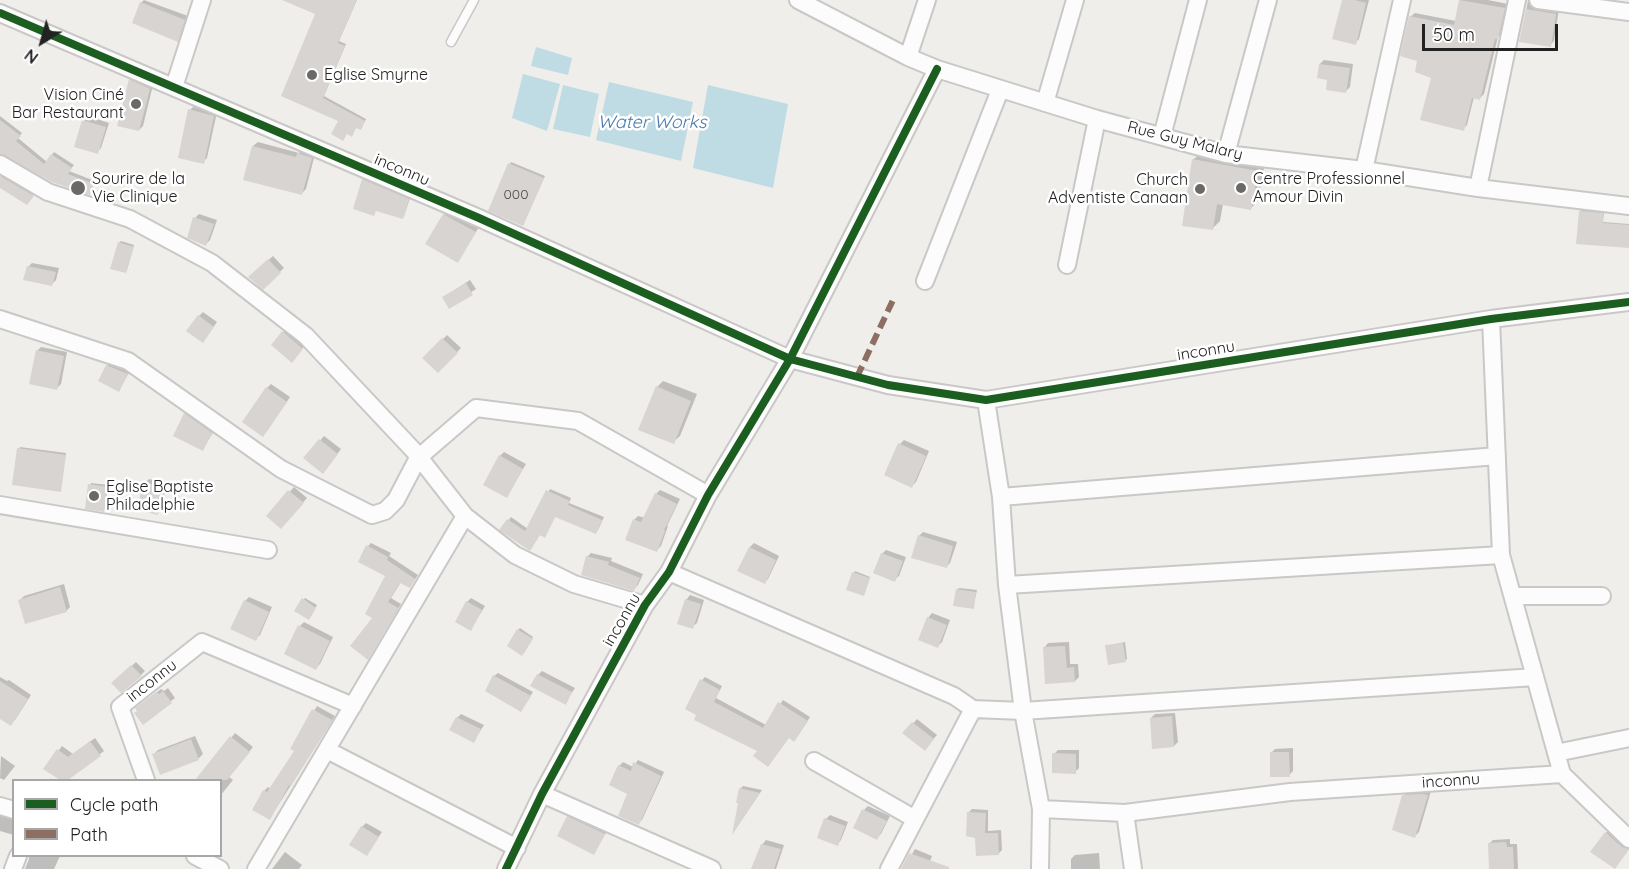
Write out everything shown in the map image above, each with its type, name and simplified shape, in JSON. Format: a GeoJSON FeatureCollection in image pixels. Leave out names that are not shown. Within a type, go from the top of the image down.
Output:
{"type":"FeatureCollection","features":[{"type":"Feature","properties":{"kind":"street"},"geometry":{"type":"LineString","coordinates":[[174,87],[202,0]]}},
{"type":"Feature","properties":{"kind":"street","name":"Rue Guy Malary"},"geometry":{"type":"LineString","coordinates":[[798,0],[908,57],[937,69],[1046,104],[1226,154],[1629,206]]}},
{"type":"Feature","properties":{"kind":"street"},"geometry":{"type":"LineString","coordinates":[[908,57],[927,0]]}},
{"type":"Feature","properties":{"kind":"street"},"geometry":{"type":"LineString","coordinates":[[1046,104],[1075,0]]}},
{"type":"Feature","properties":{"kind":"street"},"geometry":{"type":"LineString","coordinates":[[1161,136],[1198,0]]}},
{"type":"Feature","properties":{"kind":"street"},"geometry":{"type":"LineString","coordinates":[[1226,154],[1268,0]]}},
{"type":"Feature","properties":{"kind":"street"},"geometry":{"type":"LineString","coordinates":[[1364,170],[1402,0]]}},
{"type":"Feature","properties":{"kind":"street"},"geometry":{"type":"LineString","coordinates":[[1478,188],[1517,0]]}},
{"type":"Feature","properties":{"kind":"street"},"geometry":{"type":"LineString","coordinates":[[1538,0],[1629,12]]}},
{"type":"Feature","properties":{"kind":"street","name":"inconnu"},"geometry":{"type":"LineString","coordinates":[[0,13],[479,218],[790,359],[888,385],[986,400],[1491,319],[1629,302]]}},
{"type":"Feature","properties":{"kind":"street","name":"inconnu"},"geometry":{"type":"LineString","coordinates":[[506,869],[542,794],[645,605],[669,572],[708,495],[790,359],[937,69]]}},
{"type":"Feature","properties":{"kind":"street"},"geometry":{"type":"LineString","coordinates":[[925,281],[1000,90]]}},
{"type":"Feature","properties":{"kind":"street"},"geometry":{"type":"LineString","coordinates":[[1067,265],[1097,119]]}},
{"type":"Feature","properties":{"kind":"street","name":"inconnu"},"geometry":{"type":"LineString","coordinates":[[0,164],[48,192],[130,219],[212,263],[306,336],[415,452],[465,516],[515,555],[574,584],[645,605]]}},
{"type":"Feature","properties":{"kind":"street"},"geometry":{"type":"LineString","coordinates":[[0,319],[128,360],[281,469],[372,515],[385,511],[396,500],[418,458],[476,408],[578,421],[708,495]]}},
{"type":"Feature","properties":{"kind":"street"},"geometry":{"type":"LineString","coordinates":[[1491,319],[1501,555],[1562,774],[1629,839]]}},
{"type":"Feature","properties":{"kind":"street"},"geometry":{"type":"LineString","coordinates":[[986,400],[1000,497],[1007,585],[1023,711],[1041,809],[1040,869]]}},
{"type":"Feature","properties":{"kind":"street"},"geometry":{"type":"LineString","coordinates":[[1000,497],[1497,456]]}},
{"type":"Feature","properties":{"kind":"street"},"geometry":{"type":"LineString","coordinates":[[0,505],[268,550]]}},
{"type":"Feature","properties":{"kind":"street"},"geometry":{"type":"LineString","coordinates":[[256,869],[465,516]]}},
{"type":"Feature","properties":{"kind":"street"},"geometry":{"type":"LineString","coordinates":[[1007,585],[1501,555]]}},
{"type":"Feature","properties":{"kind":"street"},"geometry":{"type":"LineString","coordinates":[[669,572],[954,696],[974,709],[1023,711],[1535,677]]}},
{"type":"Feature","properties":{"kind":"street"},"geometry":{"type":"LineString","coordinates":[[1513,596],[1602,596]]}},
{"type":"Feature","properties":{"kind":"street","name":"inconnu"},"geometry":{"type":"LineString","coordinates":[[146,779],[120,706],[202,642],[353,706]]}},
{"type":"Feature","properties":{"kind":"street"},"geometry":{"type":"LineString","coordinates":[[889,869],[974,709]]}},
{"type":"Feature","properties":{"kind":"street"},"geometry":{"type":"LineString","coordinates":[[1556,753],[1629,738]]}},
{"type":"Feature","properties":{"kind":"street"},"geometry":{"type":"LineString","coordinates":[[327,750],[517,848]]}},
{"type":"Feature","properties":{"kind":"street"},"geometry":{"type":"LineString","coordinates":[[814,761],[915,819]]}},
{"type":"Feature","properties":{"kind":"street","name":"inconnu"},"geometry":{"type":"LineString","coordinates":[[1041,809],[1125,813],[1290,792],[1562,774]]}},
{"type":"Feature","properties":{"kind":"street"},"geometry":{"type":"LineString","coordinates":[[542,794],[712,869]]}},
{"type":"Feature","properties":{"kind":"street"},"geometry":{"type":"LineString","coordinates":[[1125,813],[1133,869]]}},
{"type":"Feature","properties":{"kind":"street"},"geometry":{"type":"LineString","coordinates":[[199,857],[220,869]]}},
{"type":"Feature","properties":{"kind":"lane"},"geometry":{"type":"LineString","coordinates":[[452,42],[474,0]]}},
{"type":"Feature","properties":{"kind":"water"},"geometry":{"type":"Polygon","coordinates":[[[536,47],[572,58],[568,75],[531,66],[536,47]]]}},
{"type":"Feature","properties":{"kind":"water"},"geometry":{"type":"Polygon","coordinates":[[[523,74],[560,84],[547,131],[512,118],[523,74]]]}},
{"type":"Feature","properties":{"kind":"water","name":"Water Works"},"geometry":{"type":"Polygon","coordinates":[[[609,82],[693,102],[681,161],[596,140],[609,82]]]}},
{"type":"Feature","properties":{"kind":"water"},"geometry":{"type":"Polygon","coordinates":[[[563,85],[599,94],[590,137],[553,129],[563,85]]]}},
{"type":"Feature","properties":{"kind":"water"},"geometry":{"type":"Polygon","coordinates":[[[708,85],[788,104],[773,188],[693,168],[708,85]]]}},
{"type":"Feature","properties":{"kind":"building"},"geometry":{"type":"Polygon","coordinates":[[[282,0],[357,0],[338,43],[345,46],[323,98],[365,121],[361,130],[356,128],[352,137],[347,134],[343,141],[331,134],[338,121],[281,96],[315,14],[282,0]]]}},
{"type":"Feature","properties":{"kind":"building"},"geometry":{"type":"Polygon","coordinates":[[[1342,0],[1366,3],[1356,45],[1332,39],[1342,0]]]}},
{"type":"Feature","properties":{"kind":"building"},"geometry":{"type":"Polygon","coordinates":[[[1459,0],[1505,8],[1480,100],[1472,98],[1464,131],[1420,120],[1431,78],[1415,72],[1417,61],[1400,56],[1409,16],[1454,25],[1459,0]]]}},
{"type":"Feature","properties":{"kind":"building"},"geometry":{"type":"Polygon","coordinates":[[[140,2],[185,20],[178,42],[132,23],[140,2]]]}},
{"type":"Feature","properties":{"kind":"building"},"geometry":{"type":"Polygon","coordinates":[[[1526,9],[1556,14],[1551,47],[1519,42],[1526,9]]]}},
{"type":"Feature","properties":{"kind":"building"},"geometry":{"type":"Polygon","coordinates":[[[1319,64],[1350,68],[1346,93],[1326,90],[1327,80],[1317,78],[1319,64]]]}},
{"type":"Feature","properties":{"kind":"building"},"geometry":{"type":"Polygon","coordinates":[[[129,79],[150,89],[139,131],[117,126],[129,79]]]}},
{"type":"Feature","properties":{"kind":"building"},"geometry":{"type":"Polygon","coordinates":[[[188,109],[214,116],[204,164],[178,158],[188,109]]]}},
{"type":"Feature","properties":{"kind":"building"},"geometry":{"type":"Polygon","coordinates":[[[0,120],[21,136],[16,141],[44,164],[51,154],[72,168],[68,174],[94,184],[90,195],[52,182],[0,154],[0,120]]]}},
{"type":"Feature","properties":{"kind":"building"},"geometry":{"type":"Polygon","coordinates":[[[82,120],[106,127],[98,154],[74,147],[82,120]]]}},
{"type":"Feature","properties":{"kind":"building"},"geometry":{"type":"Polygon","coordinates":[[[252,146],[296,157],[297,153],[312,158],[302,195],[243,180],[252,146]]]}},
{"type":"Feature","properties":{"kind":"building"},"geometry":{"type":"Polygon","coordinates":[[[1192,159],[1258,171],[1251,210],[1217,204],[1213,230],[1182,226],[1192,159]]]}},
{"type":"Feature","properties":{"kind":"building"},"geometry":{"type":"Polygon","coordinates":[[[508,163],[544,178],[523,226],[488,211],[508,163]]]}},
{"type":"Feature","properties":{"kind":"building"},"geometry":{"type":"Polygon","coordinates":[[[0,176],[34,196],[27,205],[0,188],[0,176]]]}},
{"type":"Feature","properties":{"kind":"building"},"geometry":{"type":"Polygon","coordinates":[[[362,179],[409,199],[403,219],[376,211],[374,216],[353,209],[362,179]]]}},
{"type":"Feature","properties":{"kind":"building"},"geometry":{"type":"Polygon","coordinates":[[[1579,211],[1603,213],[1603,223],[1629,225],[1629,248],[1576,244],[1579,211]]]}},
{"type":"Feature","properties":{"kind":"building"},"geometry":{"type":"Polygon","coordinates":[[[443,214],[476,232],[458,263],[425,244],[443,214]]]}},
{"type":"Feature","properties":{"kind":"building"},"geometry":{"type":"Polygon","coordinates":[[[193,217],[214,224],[206,246],[187,238],[193,217]]]}},
{"type":"Feature","properties":{"kind":"building"},"geometry":{"type":"Polygon","coordinates":[[[118,242],[134,247],[126,273],[110,269],[118,242]]]}},
{"type":"Feature","properties":{"kind":"building"},"geometry":{"type":"Polygon","coordinates":[[[268,259],[281,273],[263,290],[248,277],[268,259]]]}},
{"type":"Feature","properties":{"kind":"building"},"geometry":{"type":"Polygon","coordinates":[[[27,266],[56,272],[52,286],[23,280],[27,266]]]}},
{"type":"Feature","properties":{"kind":"building"},"geometry":{"type":"Polygon","coordinates":[[[466,283],[473,295],[449,309],[442,297],[466,283]]]}},
{"type":"Feature","properties":{"kind":"building"},"geometry":{"type":"Polygon","coordinates":[[[198,315],[214,327],[203,343],[186,331],[198,315]]]}},
{"type":"Feature","properties":{"kind":"building"},"geometry":{"type":"Polygon","coordinates":[[[282,331],[303,349],[292,363],[271,345],[282,331]]]}},
{"type":"Feature","properties":{"kind":"building"},"geometry":{"type":"Polygon","coordinates":[[[442,338],[458,353],[438,373],[422,358],[442,338]]]}},
{"type":"Feature","properties":{"kind":"building"},"geometry":{"type":"Polygon","coordinates":[[[36,350],[64,356],[57,390],[29,384],[36,350]]]}},
{"type":"Feature","properties":{"kind":"building"},"geometry":{"type":"Polygon","coordinates":[[[106,365],[128,374],[119,392],[98,381],[106,365]]]}},
{"type":"Feature","properties":{"kind":"building"},"geometry":{"type":"Polygon","coordinates":[[[656,386],[691,401],[674,444],[638,430],[656,386]]]}},
{"type":"Feature","properties":{"kind":"building"},"geometry":{"type":"Polygon","coordinates":[[[266,387],[287,402],[263,437],[242,422],[266,387]]]}},
{"type":"Feature","properties":{"kind":"building"},"geometry":{"type":"Polygon","coordinates":[[[184,413],[212,433],[203,451],[173,436],[184,413]]]}},
{"type":"Feature","properties":{"kind":"building"},"geometry":{"type":"Polygon","coordinates":[[[319,439],[338,454],[323,474],[303,458],[319,439]]]}},
{"type":"Feature","properties":{"kind":"building"},"geometry":{"type":"Polygon","coordinates":[[[898,443],[926,456],[912,488],[884,475],[898,443]]]}},
{"type":"Feature","properties":{"kind":"building"},"geometry":{"type":"Polygon","coordinates":[[[17,448],[66,455],[61,492],[12,485],[17,448]]]}},
{"type":"Feature","properties":{"kind":"building"},"geometry":{"type":"Polygon","coordinates":[[[499,455],[523,469],[507,498],[483,485],[499,455]]]}},
{"type":"Feature","properties":{"kind":"building"},"geometry":{"type":"Polygon","coordinates":[[[143,482],[164,487],[158,515],[137,510],[143,482]]]}},
{"type":"Feature","properties":{"kind":"building"},"geometry":{"type":"Polygon","coordinates":[[[88,484],[108,487],[104,512],[85,509],[88,484]]]}},
{"type":"Feature","properties":{"kind":"building"},"geometry":{"type":"Polygon","coordinates":[[[288,490],[304,503],[281,529],[266,516],[288,490]]]}},
{"type":"Feature","properties":{"kind":"building"},"geometry":{"type":"Polygon","coordinates":[[[546,490],[570,501],[568,505],[602,520],[596,534],[555,517],[545,538],[540,535],[530,551],[499,530],[507,519],[525,531],[546,490]]]}},
{"type":"Feature","properties":{"kind":"building"},"geometry":{"type":"Polygon","coordinates":[[[655,493],[677,504],[664,530],[657,552],[625,540],[633,519],[641,522],[655,493]]]}},
{"type":"Feature","properties":{"kind":"building"},"geometry":{"type":"Polygon","coordinates":[[[918,535],[953,546],[947,568],[911,558],[918,535]]]}},
{"type":"Feature","properties":{"kind":"building"},"geometry":{"type":"Polygon","coordinates":[[[366,545],[388,557],[387,560],[415,579],[410,588],[400,583],[388,602],[398,608],[368,660],[350,646],[372,618],[365,614],[385,576],[358,562],[366,545]]]}},
{"type":"Feature","properties":{"kind":"building"},"geometry":{"type":"Polygon","coordinates":[[[749,547],[776,560],[765,584],[737,571],[749,547]]]}},
{"type":"Feature","properties":{"kind":"building"},"geometry":{"type":"Polygon","coordinates":[[[881,553],[903,561],[895,582],[873,573],[881,553]]]}},
{"type":"Feature","properties":{"kind":"building"},"geometry":{"type":"Polygon","coordinates":[[[586,556],[609,562],[608,565],[640,578],[634,591],[581,575],[586,556]]]}},
{"type":"Feature","properties":{"kind":"building"},"geometry":{"type":"Polygon","coordinates":[[[852,572],[870,578],[864,596],[846,590],[852,572]]]}},
{"type":"Feature","properties":{"kind":"building"},"geometry":{"type":"Polygon","coordinates":[[[60,587],[67,612],[25,624],[18,600],[60,587]]]}},
{"type":"Feature","properties":{"kind":"building"},"geometry":{"type":"Polygon","coordinates":[[[956,589],[976,592],[974,609],[953,606],[956,589]]]}},
{"type":"Feature","properties":{"kind":"building"},"geometry":{"type":"Polygon","coordinates":[[[302,598],[316,608],[309,620],[294,611],[302,598]]]}},
{"type":"Feature","properties":{"kind":"building"},"geometry":{"type":"Polygon","coordinates":[[[685,599],[701,604],[693,629],[677,624],[685,599]]]}},
{"type":"Feature","properties":{"kind":"building"},"geometry":{"type":"Polygon","coordinates":[[[244,600],[269,612],[256,641],[230,629],[244,600]]]}},
{"type":"Feature","properties":{"kind":"building"},"geometry":{"type":"Polygon","coordinates":[[[466,601],[482,610],[471,631],[455,622],[466,601]]]}},
{"type":"Feature","properties":{"kind":"building"},"geometry":{"type":"Polygon","coordinates":[[[927,617],[947,625],[938,648],[918,640],[927,617]]]}},
{"type":"Feature","properties":{"kind":"building"},"geometry":{"type":"Polygon","coordinates":[[[298,625],[330,641],[316,670],[284,654],[298,625]]]}},
{"type":"Feature","properties":{"kind":"building"},"geometry":{"type":"Polygon","coordinates":[[[517,629],[533,639],[522,656],[507,646],[517,629]]]}},
{"type":"Feature","properties":{"kind":"building"},"geometry":{"type":"Polygon","coordinates":[[[1123,643],[1126,662],[1108,665],[1105,645],[1123,643]]]}},
{"type":"Feature","properties":{"kind":"building"},"geometry":{"type":"Polygon","coordinates":[[[1065,646],[1067,668],[1074,667],[1075,682],[1045,684],[1043,647],[1065,646]]]}},
{"type":"Feature","properties":{"kind":"building"},"geometry":{"type":"Polygon","coordinates":[[[131,665],[142,676],[121,693],[111,683],[131,665]]]}},
{"type":"Feature","properties":{"kind":"building"},"geometry":{"type":"Polygon","coordinates":[[[537,674],[572,692],[566,705],[530,686],[537,674]]]}},
{"type":"Feature","properties":{"kind":"building"},"geometry":{"type":"Polygon","coordinates":[[[493,675],[531,696],[521,712],[485,691],[493,675]]]}},
{"type":"Feature","properties":{"kind":"building"},"geometry":{"type":"Polygon","coordinates":[[[700,679],[720,690],[714,702],[763,728],[778,702],[808,721],[794,742],[789,738],[768,767],[753,756],[757,751],[694,720],[696,715],[685,709],[700,679]]]}},
{"type":"Feature","properties":{"kind":"building"},"geometry":{"type":"Polygon","coordinates":[[[0,681],[28,699],[11,726],[0,719],[0,681]]]}},
{"type":"Feature","properties":{"kind":"building"},"geometry":{"type":"Polygon","coordinates":[[[163,691],[172,703],[143,725],[134,713],[137,711],[135,708],[156,692],[159,694],[163,691]]]}},
{"type":"Feature","properties":{"kind":"building"},"geometry":{"type":"Polygon","coordinates":[[[312,709],[332,720],[291,786],[289,785],[270,820],[252,810],[263,790],[267,792],[294,751],[290,749],[312,709]]]}},
{"type":"Feature","properties":{"kind":"building"},"geometry":{"type":"Polygon","coordinates":[[[1172,716],[1174,747],[1152,749],[1150,718],[1172,716]]]}},
{"type":"Feature","properties":{"kind":"building"},"geometry":{"type":"Polygon","coordinates":[[[456,717],[481,729],[474,743],[449,730],[456,717]]]}},
{"type":"Feature","properties":{"kind":"building"},"geometry":{"type":"Polygon","coordinates":[[[912,722],[934,739],[925,751],[902,733],[912,722]]]}},
{"type":"Feature","properties":{"kind":"building"},"geometry":{"type":"Polygon","coordinates":[[[230,736],[250,752],[227,780],[196,779],[230,736]]]}},
{"type":"Feature","properties":{"kind":"building"},"geometry":{"type":"Polygon","coordinates":[[[191,739],[199,760],[160,775],[152,754],[191,739]]]}},
{"type":"Feature","properties":{"kind":"building"},"geometry":{"type":"Polygon","coordinates":[[[90,741],[101,756],[69,779],[58,779],[43,769],[57,749],[68,757],[90,741]]]}},
{"type":"Feature","properties":{"kind":"building"},"geometry":{"type":"Polygon","coordinates":[[[1270,752],[1289,752],[1290,777],[1270,777],[1270,752]]]}},
{"type":"Feature","properties":{"kind":"building"},"geometry":{"type":"Polygon","coordinates":[[[1052,753],[1076,754],[1076,774],[1052,773],[1052,753]]]}},
{"type":"Feature","properties":{"kind":"building"},"geometry":{"type":"Polygon","coordinates":[[[633,762],[661,776],[639,825],[618,816],[627,794],[609,785],[618,765],[631,771],[633,762]]]}},
{"type":"Feature","properties":{"kind":"building"},"geometry":{"type":"Polygon","coordinates":[[[739,788],[760,793],[732,835],[738,803],[736,803],[739,788]]]}},
{"type":"Feature","properties":{"kind":"building"},"geometry":{"type":"Polygon","coordinates":[[[1402,795],[1428,795],[1415,838],[1392,830],[1402,795]]]}},
{"type":"Feature","properties":{"kind":"building"},"geometry":{"type":"Polygon","coordinates":[[[862,809],[887,821],[877,840],[853,828],[862,809]]]}},
{"type":"Feature","properties":{"kind":"building"},"geometry":{"type":"Polygon","coordinates":[[[967,812],[986,813],[985,833],[998,833],[999,855],[976,856],[975,838],[966,836],[967,812]]]}},
{"type":"Feature","properties":{"kind":"building"},"geometry":{"type":"Polygon","coordinates":[[[567,816],[605,834],[594,855],[557,836],[567,816]]]}},
{"type":"Feature","properties":{"kind":"building"},"geometry":{"type":"Polygon","coordinates":[[[824,818],[845,826],[838,846],[817,838],[824,818]]]}},
{"type":"Feature","properties":{"kind":"building"},"geometry":{"type":"Polygon","coordinates":[[[361,826],[379,837],[367,856],[349,845],[361,826]]]}},
{"type":"Feature","properties":{"kind":"building"},"geometry":{"type":"Polygon","coordinates":[[[1605,832],[1622,847],[1629,849],[1615,869],[1590,852],[1605,832]]]}},
{"type":"Feature","properties":{"kind":"building"},"geometry":{"type":"Polygon","coordinates":[[[1506,842],[1507,847],[1513,847],[1514,869],[1489,869],[1488,843],[1506,842]]]}},
{"type":"Feature","properties":{"kind":"building"},"geometry":{"type":"Polygon","coordinates":[[[761,844],[781,849],[774,869],[751,869],[761,844]]]}},
{"type":"Feature","properties":{"kind":"building"},"geometry":{"type":"Polygon","coordinates":[[[909,853],[949,867],[949,869],[901,869],[909,853]]]}},
{"type":"Feature","properties":{"kind":"marked path"},"geometry":{"type":"LineString","coordinates":[[857,377],[893,300]]}},
{"type":"Feature","properties":{"kind":"cycle path"},"geometry":{"type":"LineString","coordinates":[[0,13],[479,218],[790,359],[888,385],[986,400],[1491,319],[1629,302]]}},
{"type":"Feature","properties":{"kind":"cycle path"},"geometry":{"type":"LineString","coordinates":[[506,869],[542,794],[645,605],[669,572],[708,495],[790,359],[937,69]]}},
{"type":"Feature","properties":{"kind":"place","name":"Eglise Smyrne"},"geometry":{"type":"Point","coordinates":[312,75]}},
{"type":"Feature","properties":{"kind":"place","name":"Vision Ciné Bar Restaurant"},"geometry":{"type":"Point","coordinates":[136,104]}},
{"type":"Feature","properties":{"kind":"place","name":"Sourire de la Vie Clinique"},"geometry":{"type":"Point","coordinates":[78,188]}},
{"type":"Feature","properties":{"kind":"place","name":"Centre Professionnel Amour Divin"},"geometry":{"type":"Point","coordinates":[1241,188]}},
{"type":"Feature","properties":{"kind":"place","name":"Church Adventiste Canaan"},"geometry":{"type":"Point","coordinates":[1200,189]}},
{"type":"Feature","properties":{"kind":"place","name":"Eglise Baptiste Philadelphie"},"geometry":{"type":"Point","coordinates":[94,496]}}]}
